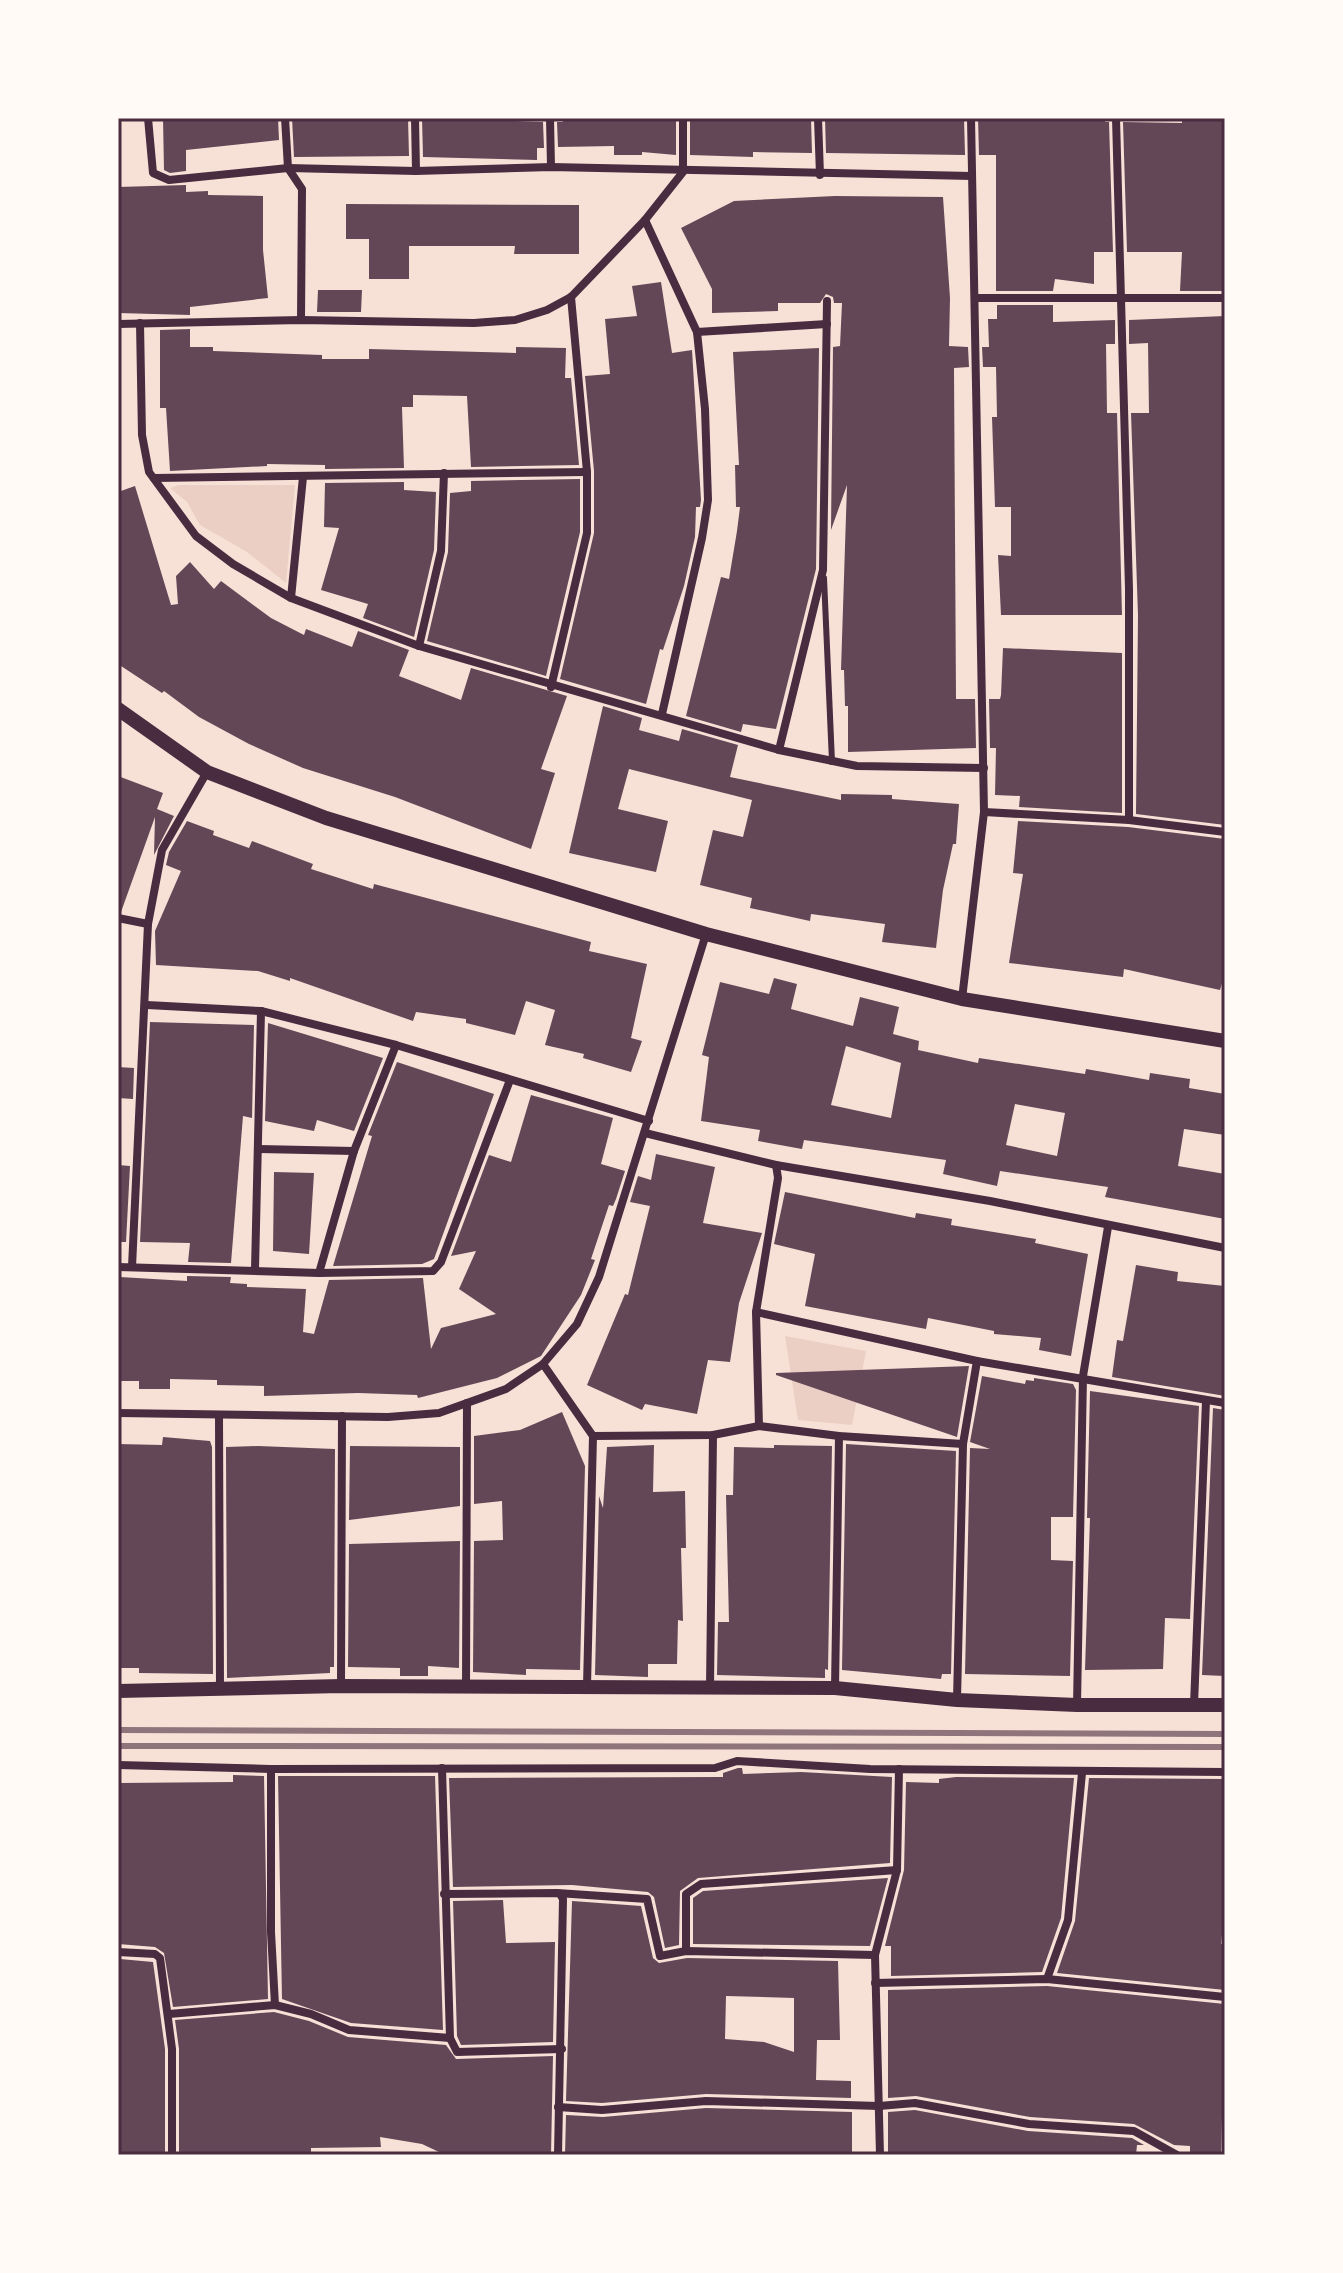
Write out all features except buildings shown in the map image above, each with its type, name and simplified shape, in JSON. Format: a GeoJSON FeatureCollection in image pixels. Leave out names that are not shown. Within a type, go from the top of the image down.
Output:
{"type":"FeatureCollection","features":[{"type":"Feature","properties":{"kind":"street"},"geometry":{"type":"LineString","coordinates":[[148,118],[153,173],[169,180],[288,168],[416,171],[551,167],[972,176]]}},
{"type":"Feature","properties":{"kind":"street"},"geometry":{"type":"LineString","coordinates":[[285,118],[288,168],[302,189],[301,320]]}},
{"type":"Feature","properties":{"kind":"street"},"geometry":{"type":"LineString","coordinates":[[415,118],[416,171]]}},
{"type":"Feature","properties":{"kind":"street"},"geometry":{"type":"LineString","coordinates":[[550,118],[551,167]]}},
{"type":"Feature","properties":{"kind":"street"},"geometry":{"type":"LineString","coordinates":[[118,324],[301,320],[474,323],[515,320],[571,297],[645,220],[683,172],[683,118]]}},
{"type":"Feature","properties":{"kind":"street"},"geometry":{"type":"LineString","coordinates":[[818,118],[820,175]]}},
{"type":"Feature","properties":{"kind":"street"},"geometry":{"type":"LineString","coordinates":[[962,999],[984,812],[971,118]]}},
{"type":"Feature","properties":{"kind":"street"},"geometry":{"type":"LineString","coordinates":[[1116,118],[1129,589],[1129,820]]}},
{"type":"Feature","properties":{"kind":"street"},"geometry":{"type":"LineString","coordinates":[[645,220],[697,332],[705,409],[708,500],[696,576],[662,714]]}},
{"type":"Feature","properties":{"kind":"street"},"geometry":{"type":"LineString","coordinates":[[551,687],[583,560],[587,472],[571,297]]}},
{"type":"Feature","properties":{"kind":"street"},"geometry":{"type":"LineString","coordinates":[[975,298],[1225,298]]}},
{"type":"Feature","properties":{"kind":"street"},"geometry":{"type":"LineString","coordinates":[[779,750],[823,570],[827,301]]}},
{"type":"Feature","properties":{"kind":"street"},"geometry":{"type":"LineString","coordinates":[[140,323],[142,435],[146,461],[154,478],[196,536],[233,564],[291,598],[419,646],[551,687],[662,714],[779,750],[832,762],[984,768]]}},
{"type":"Feature","properties":{"kind":"street"},"geometry":{"type":"LineString","coordinates":[[697,332],[827,324]]}},
{"type":"Feature","properties":{"kind":"street"},"geometry":{"type":"LineString","coordinates":[[154,478],[587,472]]}},
{"type":"Feature","properties":{"kind":"street"},"geometry":{"type":"LineString","coordinates":[[419,646],[441,551],[444,473]]}},
{"type":"Feature","properties":{"kind":"street"},"geometry":{"type":"LineString","coordinates":[[291,598],[303,477]]}},
{"type":"Feature","properties":{"kind":"street"},"geometry":{"type":"LineString","coordinates":[[118,709],[207,772],[326,818],[706,934],[962,999],[1225,1041]]}},
{"type":"Feature","properties":{"kind":"street"},"geometry":{"type":"LineString","coordinates":[[132,1267],[147,1005],[148,924],[162,850],[207,772]]}},
{"type":"Feature","properties":{"kind":"street"},"geometry":{"type":"LineString","coordinates":[[984,812],[1129,820],[1225,832]]}},
{"type":"Feature","properties":{"kind":"street"},"geometry":{"type":"LineString","coordinates":[[118,918],[148,924]]}},
{"type":"Feature","properties":{"kind":"street"},"geometry":{"type":"LineString","coordinates":[[118,1413],[342,1416],[439,1413],[506,1389],[543,1364],[577,1324],[599,1277],[706,934]]}},
{"type":"Feature","properties":{"kind":"street"},"geometry":{"type":"LineString","coordinates":[[147,1005],[261,1011],[396,1045],[649,1121]]}},
{"type":"Feature","properties":{"kind":"street"},"geometry":{"type":"LineString","coordinates":[[255,1269],[261,1011]]}},
{"type":"Feature","properties":{"kind":"street"},"geometry":{"type":"LineString","coordinates":[[319,1273],[354,1151],[396,1045]]}},
{"type":"Feature","properties":{"kind":"street"},"geometry":{"type":"LineString","coordinates":[[118,1267],[319,1273],[429,1272],[437,1269],[510,1080]]}},
{"type":"Feature","properties":{"kind":"street"},"geometry":{"type":"LineString","coordinates":[[645,1133],[776,1165],[990,1201],[1225,1248]]}},
{"type":"Feature","properties":{"kind":"street"},"geometry":{"type":"LineString","coordinates":[[259,1149],[354,1151]]}},
{"type":"Feature","properties":{"kind":"street"},"geometry":{"type":"LineString","coordinates":[[759,1426],[756,1312],[778,1178],[776,1165]]}},
{"type":"Feature","properties":{"kind":"street"},"geometry":{"type":"LineString","coordinates":[[1077,1705],[1083,1376],[1108,1227]]}},
{"type":"Feature","properties":{"kind":"street"},"geometry":{"type":"LineString","coordinates":[[756,1312],[977,1361],[1083,1376],[1225,1403]]}},
{"type":"Feature","properties":{"kind":"street"},"geometry":{"type":"LineString","coordinates":[[957,1700],[963,1444],[977,1361]]}},
{"type":"Feature","properties":{"kind":"street"},"geometry":{"type":"LineString","coordinates":[[543,1364],[593,1436],[587,1686]]}},
{"type":"Feature","properties":{"kind":"street"},"geometry":{"type":"LineString","coordinates":[[1194,1705],[1206,1401]]}},
{"type":"Feature","properties":{"kind":"street"},"geometry":{"type":"LineString","coordinates":[[466,1688],[467,1403]]}},
{"type":"Feature","properties":{"kind":"street"},"geometry":{"type":"LineString","coordinates":[[219,1416],[220,1688]]}},
{"type":"Feature","properties":{"kind":"street"},"geometry":{"type":"LineString","coordinates":[[341,1686],[342,1416]]}},
{"type":"Feature","properties":{"kind":"street"},"geometry":{"type":"LineString","coordinates":[[593,1436],[713,1435],[759,1426],[839,1436],[963,1444]]}},
{"type":"Feature","properties":{"kind":"street"},"geometry":{"type":"LineString","coordinates":[[710,1687],[713,1435]]}},
{"type":"Feature","properties":{"kind":"street"},"geometry":{"type":"LineString","coordinates":[[835,1688],[839,1436]]}},
{"type":"Feature","properties":{"kind":"street"},"geometry":{"type":"LineString","coordinates":[[118,1691],[341,1686],[835,1688],[957,1700],[1077,1705],[1225,1705]]}},
{"type":"Feature","properties":{"kind":"street"},"geometry":{"type":"LineString","coordinates":[[118,1765],[271,1769],[715,1768],[737,1761],[899,1769],[1225,1772]]}},
{"type":"Feature","properties":{"kind":"street"},"geometry":{"type":"LineString","coordinates":[[442,1768],[450,2038],[457,2052],[562,2049]]}},
{"type":"Feature","properties":{"kind":"street"},"geometry":{"type":"LineString","coordinates":[[271,1769],[271,1932],[275,2005]]}},
{"type":"Feature","properties":{"kind":"street"},"geometry":{"type":"LineString","coordinates":[[880,2155],[875,1955],[897,1870],[899,1769]]}},
{"type":"Feature","properties":{"kind":"street"},"geometry":{"type":"LineString","coordinates":[[1047,1979],[1068,1920],[1082,1773]]}},
{"type":"Feature","properties":{"kind":"street"},"geometry":{"type":"LineString","coordinates":[[686,1951],[686,1894],[701,1884],[897,1870]]}},
{"type":"Feature","properties":{"kind":"street"},"geometry":{"type":"LineString","coordinates":[[444,1894],[560,1894],[647,1899],[656,1951],[660,1956],[686,1951],[875,1955]]}},
{"type":"Feature","properties":{"kind":"street"},"geometry":{"type":"LineString","coordinates":[[558,2155],[562,2049],[563,1899],[560,1894]]}},
{"type":"Feature","properties":{"kind":"street"},"geometry":{"type":"LineString","coordinates":[[118,1952],[155,1954],[160,1958],[169,2014],[175,2110],[172,2155]]}},
{"type":"Feature","properties":{"kind":"street"},"geometry":{"type":"LineString","coordinates":[[875,1983],[1047,1979],[1225,1997]]}},
{"type":"Feature","properties":{"kind":"street"},"geometry":{"type":"LineString","coordinates":[[169,2014],[275,2005],[311,2014],[349,2030],[450,2038]]}},
{"type":"Feature","properties":{"kind":"street"},"geometry":{"type":"LineString","coordinates":[[558,2107],[602,2110],[735,2101],[879,2106],[915,2103],[1029,2124],[1134,2131],[1177,2155]]}},
{"type":"Feature","properties":{"kind":"lane"},"geometry":{"type":"LineString","coordinates":[[823,570],[832,762]]}},
{"type":"Feature","properties":{"kind":"shaded area"},"geometry":{"type":"Polygon","coordinates":[[[178,485],[295,485],[286,583],[247,552],[200,525],[187,502],[170,488],[178,485]]]}},
{"type":"Feature","properties":{"kind":"shaded area"},"geometry":{"type":"Polygon","coordinates":[[[785,1336],[866,1351],[852,1425],[798,1420],[785,1336]]]}},
{"type":"Feature","properties":{"kind":"railway"},"geometry":{"type":"LineString","coordinates":[[118,1730],[1225,1734]]}},
{"type":"Feature","properties":{"kind":"railway"},"geometry":{"type":"LineString","coordinates":[[118,1746],[1225,1747]]}}]}
